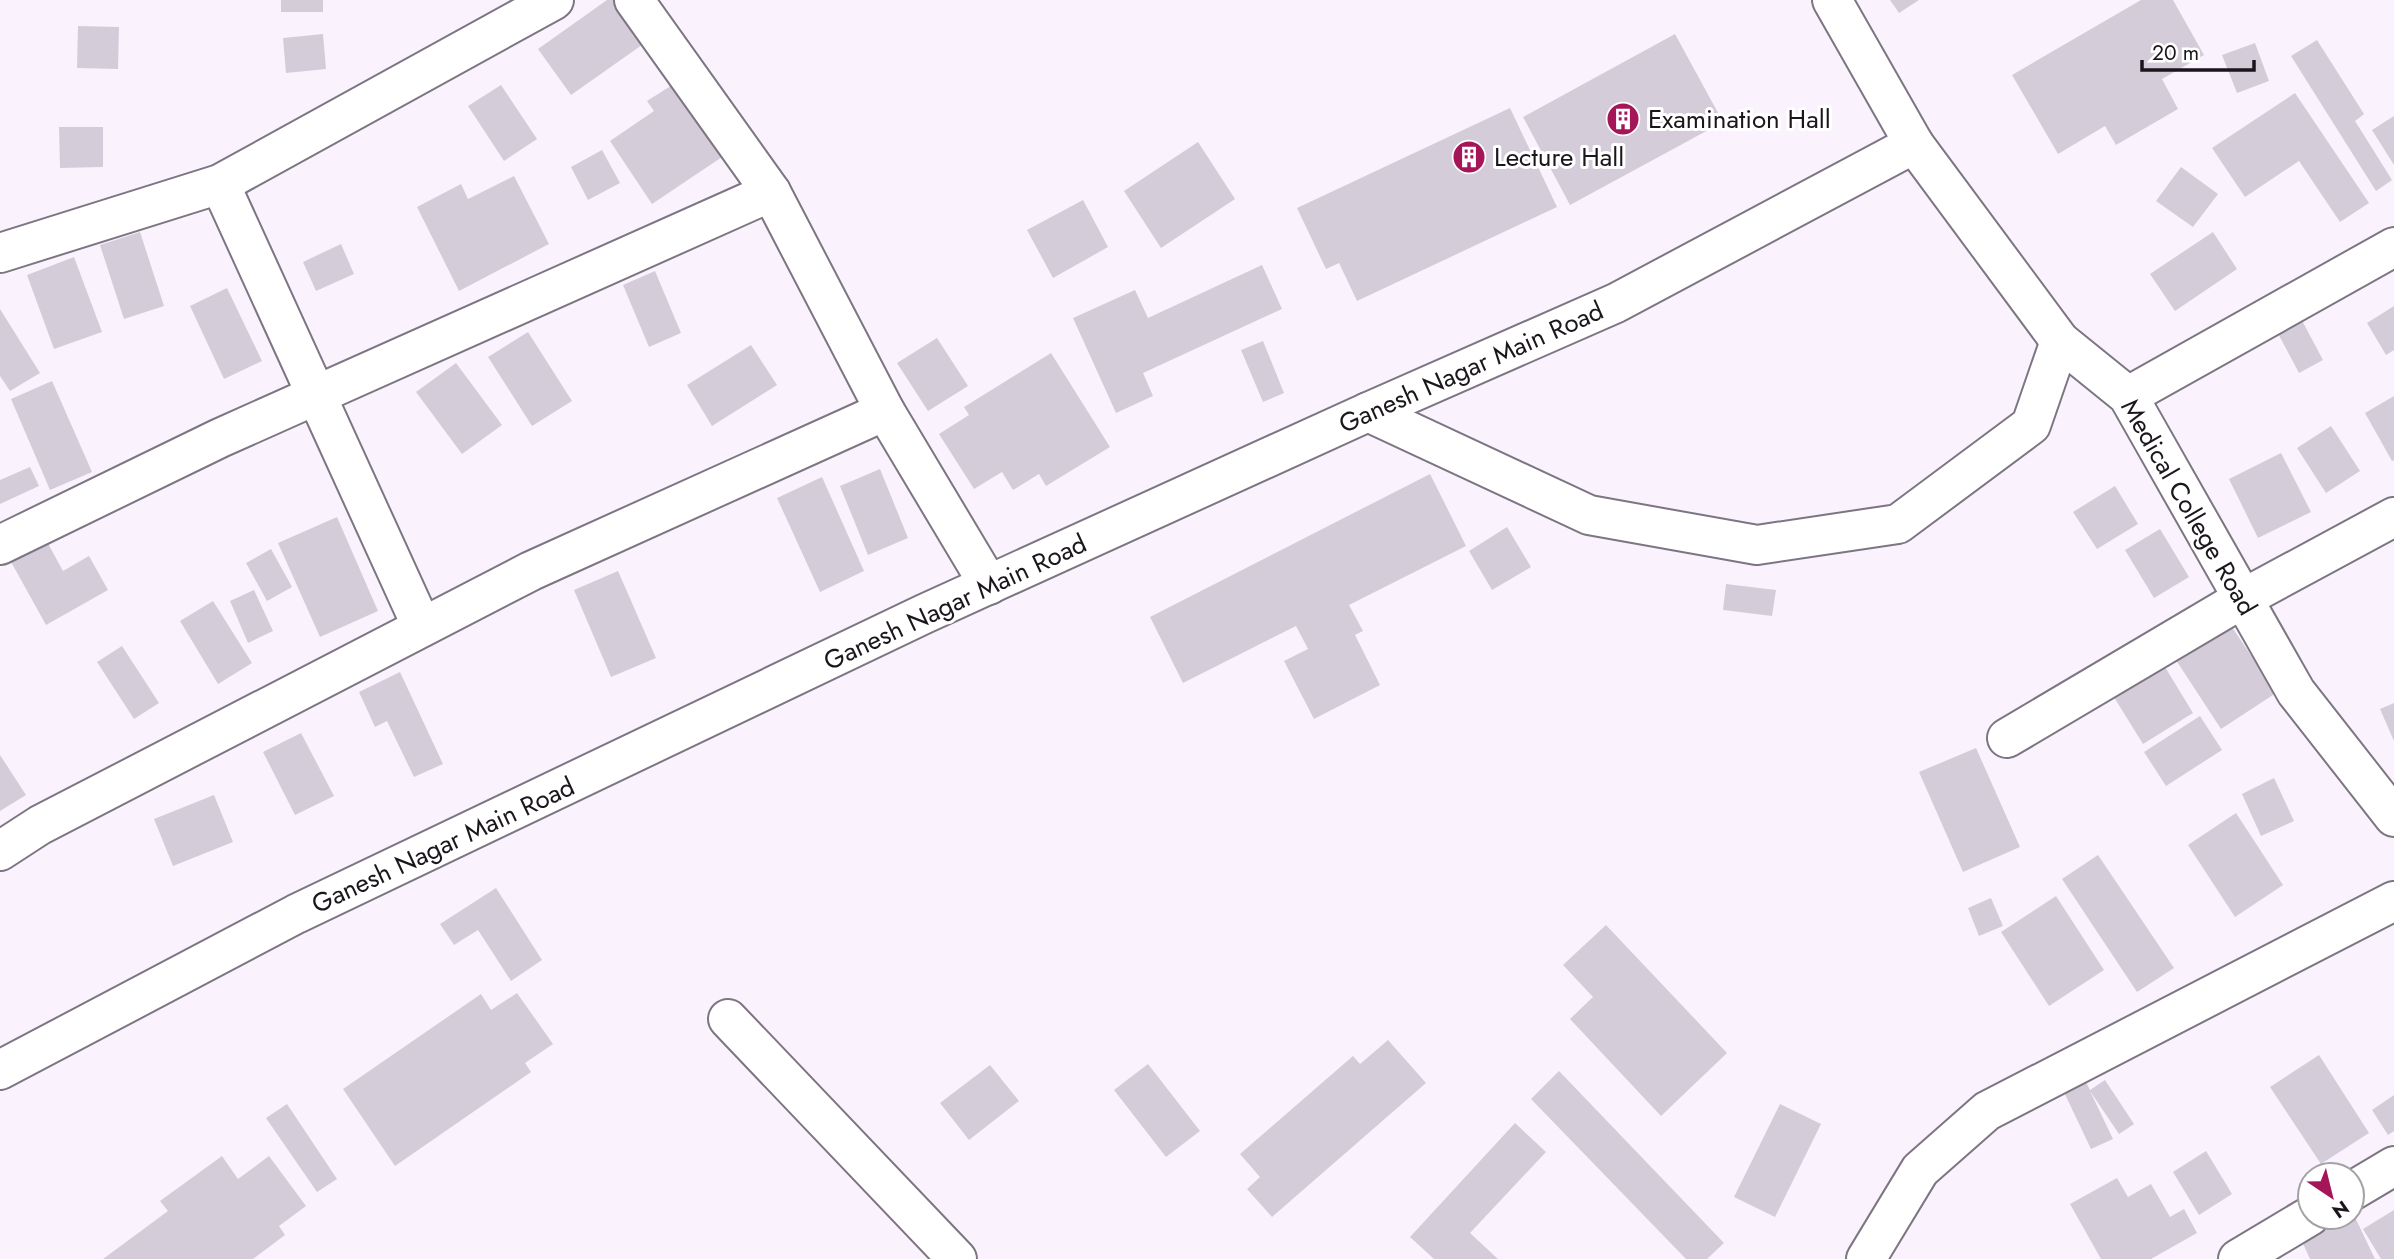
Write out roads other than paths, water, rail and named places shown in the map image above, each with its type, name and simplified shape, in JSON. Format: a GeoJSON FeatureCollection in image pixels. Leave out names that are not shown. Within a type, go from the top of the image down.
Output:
{"type":"FeatureCollection","features":[{"type":"Feature","properties":{"kind":"street"},"geometry":{"type":"LineString","coordinates":[[0,253],[220,184],[554,0]]}},
{"type":"Feature","properties":{"kind":"street"},"geometry":{"type":"LineString","coordinates":[[634,0],[771,192],[885,411],[989,585]]}},
{"type":"Feature","properties":{"kind":"street","name":"Medical College Road"},"geometry":{"type":"LineString","coordinates":[[1832,0],[1914,144],[2060,341],[2128,397],[2296,692],[2394,817]]}},
{"type":"Feature","properties":{"kind":"street","name":"Ganesh Nagar Main Road"},"geometry":{"type":"LineString","coordinates":[[0,1070],[296,914],[989,585],[1368,412],[1616,303],[1914,144]]}},
{"type":"Feature","properties":{"kind":"street"},"geometry":{"type":"LineString","coordinates":[[220,184],[422,627]]}},
{"type":"Feature","properties":{"kind":"street"},"geometry":{"type":"LineString","coordinates":[[0,545],[220,438],[771,192]]}},
{"type":"Feature","properties":{"kind":"street"},"geometry":{"type":"LineString","coordinates":[[2128,397],[2394,247]]}},
{"type":"Feature","properties":{"kind":"street"},"geometry":{"type":"LineString","coordinates":[[1368,412],[1589,515],[1757,545],[1898,524],[2031,425],[2060,341]]}},
{"type":"Feature","properties":{"kind":"street"},"geometry":{"type":"LineString","coordinates":[[0,851],[40,825],[531,571],[885,411]]}},
{"type":"Feature","properties":{"kind":"street"},"geometry":{"type":"LineString","coordinates":[[2007,738],[2242,599],[2394,517]]}},
{"type":"Feature","properties":{"kind":"street"},"geometry":{"type":"LineString","coordinates":[[1866,1259],[1920,1170],[1987,1111],[2394,901]]}},
{"type":"Feature","properties":{"kind":"street"},"geometry":{"type":"LineString","coordinates":[[728,1019],[957,1259]]}},
{"type":"Feature","properties":{"kind":"street"},"geometry":{"type":"LineString","coordinates":[[2366,1183],[2394,1166]]}},
{"type":"Feature","properties":{"kind":"street"},"geometry":{"type":"LineString","coordinates":[[2238,1259],[2296,1224]]}},
{"type":"Feature","properties":{"kind":"place","name":"Examination Hall"},"geometry":{"type":"Point","coordinates":[1623,119]}},
{"type":"Feature","properties":{"kind":"place","name":"Lecture Hall"},"geometry":{"type":"Point","coordinates":[1469,157]}}]}
